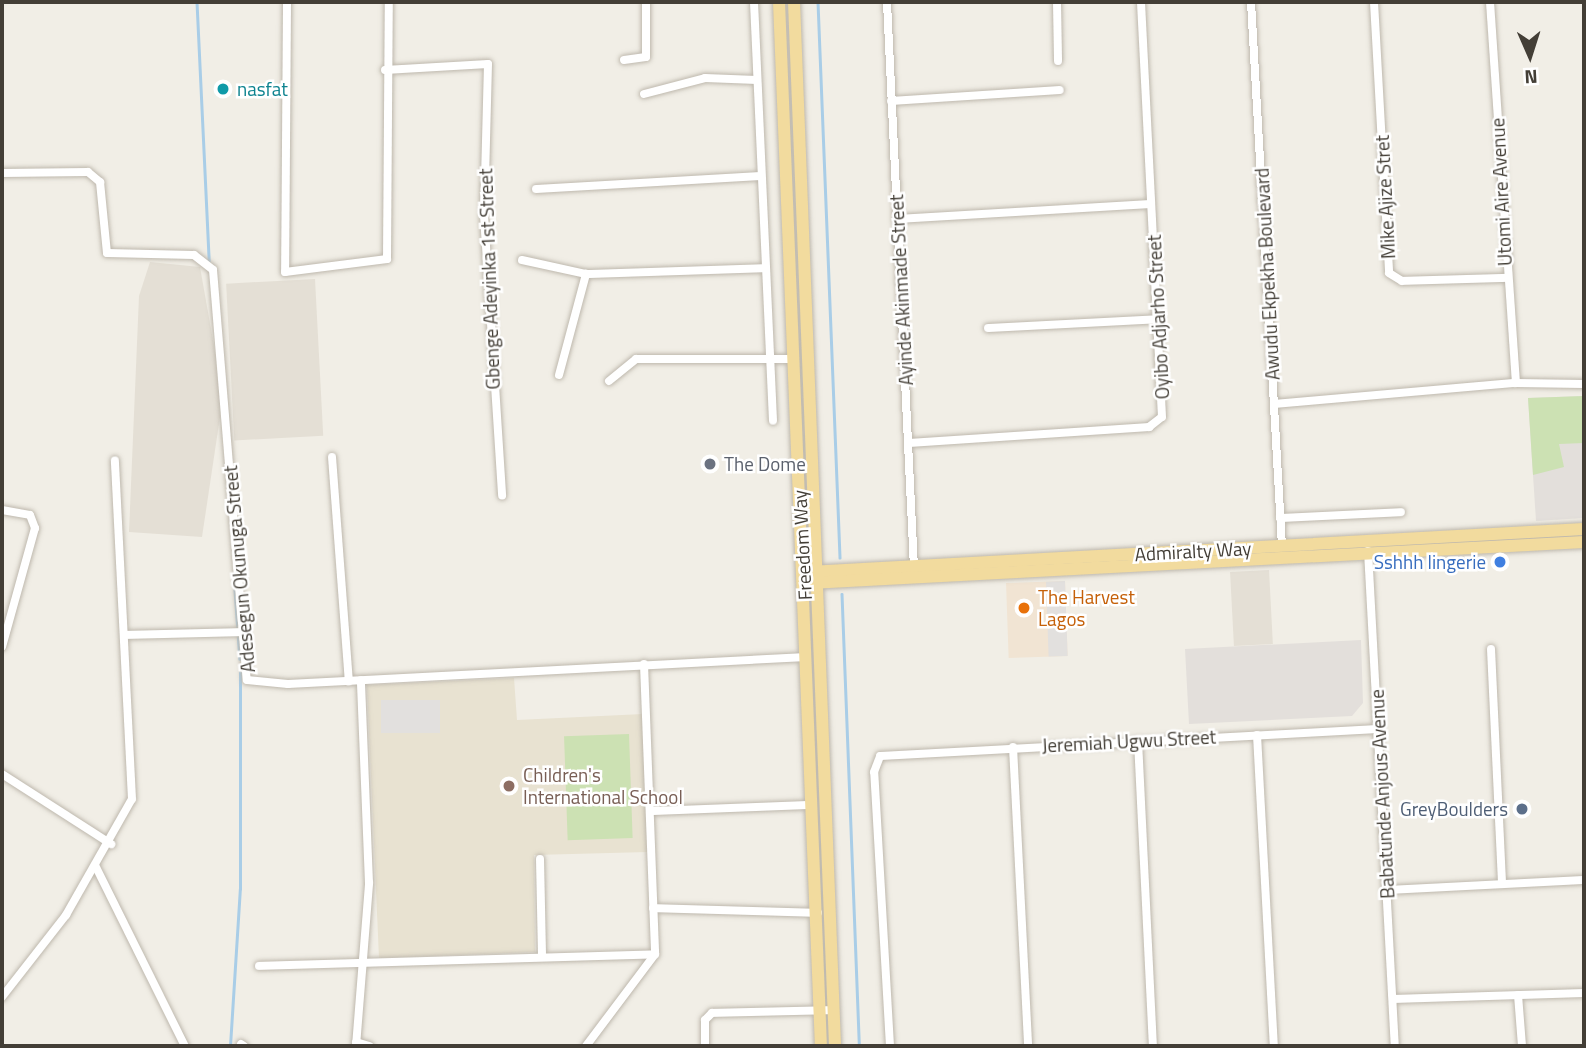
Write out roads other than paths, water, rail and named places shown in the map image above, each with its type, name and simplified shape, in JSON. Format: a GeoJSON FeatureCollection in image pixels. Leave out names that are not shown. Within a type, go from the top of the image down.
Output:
{"type":"FeatureCollection","features":[{"type":"Feature","properties":{"kind":"main road","name":"Freedom Way"},"geometry":{"type":"LineString","coordinates":[[779,2],[821,1046]]}},
{"type":"Feature","properties":{"kind":"main road","name":"Freedom Way"},"geometry":{"type":"LineString","coordinates":[[794,2],[835,1046]]}},
{"type":"Feature","properties":{"kind":"main road","name":"Admiralty Way"},"geometry":{"type":"LineString","coordinates":[[802,578],[1368,547],[1584,529]]}},
{"type":"Feature","properties":{"kind":"main road","name":"Admiralty Way"},"geometry":{"type":"LineString","coordinates":[[914,572],[1282,546],[1368,547],[1584,542]]}},
{"type":"Feature","properties":{"kind":"street"},"geometry":{"type":"LineString","coordinates":[[287,2],[285,272],[387,260],[385,70],[389,2]]}},
{"type":"Feature","properties":{"kind":"street"},"geometry":{"type":"LineString","coordinates":[[624,60],[646,57],[646,2]]}},
{"type":"Feature","properties":{"kind":"street"},"geometry":{"type":"LineString","coordinates":[[754,2],[773,421]]}},
{"type":"Feature","properties":{"kind":"street","name":"Ayinde Akinmade Street"},"geometry":{"type":"LineString","coordinates":[[887,2],[914,572]]}},
{"type":"Feature","properties":{"kind":"street"},"geometry":{"type":"LineString","coordinates":[[1057,2],[1058,61]]}},
{"type":"Feature","properties":{"kind":"street","name":"Oyibo Adjarho Street"},"geometry":{"type":"LineString","coordinates":[[909,443],[1154,425],[1163,412],[1141,2]]}},
{"type":"Feature","properties":{"kind":"street","name":"Awudu Ekpekha Boulevard"},"geometry":{"type":"LineString","coordinates":[[1251,2],[1282,546]]}},
{"type":"Feature","properties":{"kind":"street","name":"Mike Ajize Stret"},"geometry":{"type":"LineString","coordinates":[[1374,2],[1390,273],[1402,281],[1506,278]]}},
{"type":"Feature","properties":{"kind":"street","name":"Utomi Aire Avenue"},"geometry":{"type":"LineString","coordinates":[[1490,2],[1506,278],[1516,383]]}},
{"type":"Feature","properties":{"kind":"street","name":"Gbenge Adeyinka 1st Street"},"geometry":{"type":"LineString","coordinates":[[385,70],[488,64],[484,215],[502,495]]}},
{"type":"Feature","properties":{"kind":"street"},"geometry":{"type":"LineString","coordinates":[[644,94],[705,78],[757,79]]}},
{"type":"Feature","properties":{"kind":"street"},"geometry":{"type":"LineString","coordinates":[[891,102],[1060,90]]}},
{"type":"Feature","properties":{"kind":"street","name":"Adesegun Okunuga Street"},"geometry":{"type":"LineString","coordinates":[[2,173],[88,172],[100,182],[107,253],[194,255],[213,270],[247,680],[256,685],[806,657]]}},
{"type":"Feature","properties":{"kind":"street"},"geometry":{"type":"LineString","coordinates":[[536,189],[761,176]]}},
{"type":"Feature","properties":{"kind":"street"},"geometry":{"type":"LineString","coordinates":[[897,219],[1152,204]]}},
{"type":"Feature","properties":{"kind":"street"},"geometry":{"type":"LineString","coordinates":[[522,260],[586,274],[766,268]]}},
{"type":"Feature","properties":{"kind":"street"},"geometry":{"type":"LineString","coordinates":[[559,375],[586,274]]}},
{"type":"Feature","properties":{"kind":"street"},"geometry":{"type":"LineString","coordinates":[[988,328],[1158,318]]}},
{"type":"Feature","properties":{"kind":"street"},"geometry":{"type":"LineString","coordinates":[[609,381],[636,359],[794,359]]}},
{"type":"Feature","properties":{"kind":"street"},"geometry":{"type":"LineString","coordinates":[[1274,404],[1516,383],[1584,384]]}},
{"type":"Feature","properties":{"kind":"street"},"geometry":{"type":"LineString","coordinates":[[332,457],[349,681]]}},
{"type":"Feature","properties":{"kind":"street"},"geometry":{"type":"LineString","coordinates":[[2,997],[96,867],[111,844],[132,799],[127,635],[115,460]]}},
{"type":"Feature","properties":{"kind":"street"},"geometry":{"type":"LineString","coordinates":[[2,510],[30,515],[35,528],[2,647]]}},
{"type":"Feature","properties":{"kind":"street"},"geometry":{"type":"LineString","coordinates":[[1280,518],[1401,512]]}},
{"type":"Feature","properties":{"kind":"street","name":"Babatunde Anjous Avenue"},"geometry":{"type":"LineString","coordinates":[[1368,547],[1395,1046]]}},
{"type":"Feature","properties":{"kind":"street"},"geometry":{"type":"LineString","coordinates":[[127,635],[242,632]]}},
{"type":"Feature","properties":{"kind":"street"},"geometry":{"type":"LineString","coordinates":[[1491,649],[1502,884]]}},
{"type":"Feature","properties":{"kind":"street"},"geometry":{"type":"LineString","coordinates":[[586,1046],[656,954],[644,664]]}},
{"type":"Feature","properties":{"kind":"street"},"geometry":{"type":"LineString","coordinates":[[361,680],[367,965],[356,1044],[369,1046]]}},
{"type":"Feature","properties":{"kind":"street","name":"Jeremiah Ugwu Street"},"geometry":{"type":"LineString","coordinates":[[890,1046],[874,772],[880,756],[1378,729]]}},
{"type":"Feature","properties":{"kind":"street"},"geometry":{"type":"LineString","coordinates":[[1257,735],[1273,1046]]}},
{"type":"Feature","properties":{"kind":"street"},"geometry":{"type":"LineString","coordinates":[[1138,741],[1153,1046]]}},
{"type":"Feature","properties":{"kind":"street"},"geometry":{"type":"LineString","coordinates":[[1013,747],[1028,1046]]}},
{"type":"Feature","properties":{"kind":"street"},"geometry":{"type":"LineString","coordinates":[[2,774],[111,844]]}},
{"type":"Feature","properties":{"kind":"street"},"geometry":{"type":"LineString","coordinates":[[651,811],[810,805]]}},
{"type":"Feature","properties":{"kind":"street"},"geometry":{"type":"LineString","coordinates":[[540,859],[542,957]]}},
{"type":"Feature","properties":{"kind":"street"},"geometry":{"type":"LineString","coordinates":[[96,867],[185,1046]]}},
{"type":"Feature","properties":{"kind":"street"},"geometry":{"type":"LineString","coordinates":[[1387,890],[1584,880]]}},
{"type":"Feature","properties":{"kind":"street"},"geometry":{"type":"LineString","coordinates":[[653,908],[829,914]]}},
{"type":"Feature","properties":{"kind":"street"},"geometry":{"type":"LineString","coordinates":[[259,966],[367,965],[656,954]]}},
{"type":"Feature","properties":{"kind":"street"},"geometry":{"type":"LineString","coordinates":[[1393,999],[1584,993]]}},
{"type":"Feature","properties":{"kind":"street"},"geometry":{"type":"LineString","coordinates":[[1518,995],[1522,1046]]}},
{"type":"Feature","properties":{"kind":"street"},"geometry":{"type":"LineString","coordinates":[[705,1046],[705,1020],[712,1013],[833,1010]]}},
{"type":"Feature","properties":{"kind":"waterway"},"geometry":{"type":"LineString","coordinates":[[197,2],[209,261]]}},
{"type":"Feature","properties":{"kind":"waterway"},"geometry":{"type":"LineString","coordinates":[[818,2],[840,558]]}},
{"type":"Feature","properties":{"kind":"waterway"},"geometry":{"type":"LineString","coordinates":[[234,576],[240,659]]}},
{"type":"Feature","properties":{"kind":"waterway"},"geometry":{"type":"LineString","coordinates":[[842,594],[859,1046]]}},
{"type":"Feature","properties":{"kind":"waterway"},"geometry":{"type":"LineString","coordinates":[[230,1046],[240,889],[240,673]]}},
{"type":"Feature","properties":{"kind":"place","name":"nasfat"},"geometry":{"type":"Point","coordinates":[223,89]}},
{"type":"Feature","properties":{"kind":"place","name":"The Dome"},"geometry":{"type":"Point","coordinates":[710,464]}},
{"type":"Feature","properties":{"kind":"place","name":"Sshhh lingerie"},"geometry":{"type":"Point","coordinates":[1500,562]}},
{"type":"Feature","properties":{"kind":"place","name":"The Harvest Lagos"},"geometry":{"type":"Point","coordinates":[1024,608]}},
{"type":"Feature","properties":{"kind":"place","name":"Children's International School"},"geometry":{"type":"Point","coordinates":[509,786]}},
{"type":"Feature","properties":{"kind":"place","name":"GreyBoulders"},"geometry":{"type":"Point","coordinates":[1522,809]}}]}
